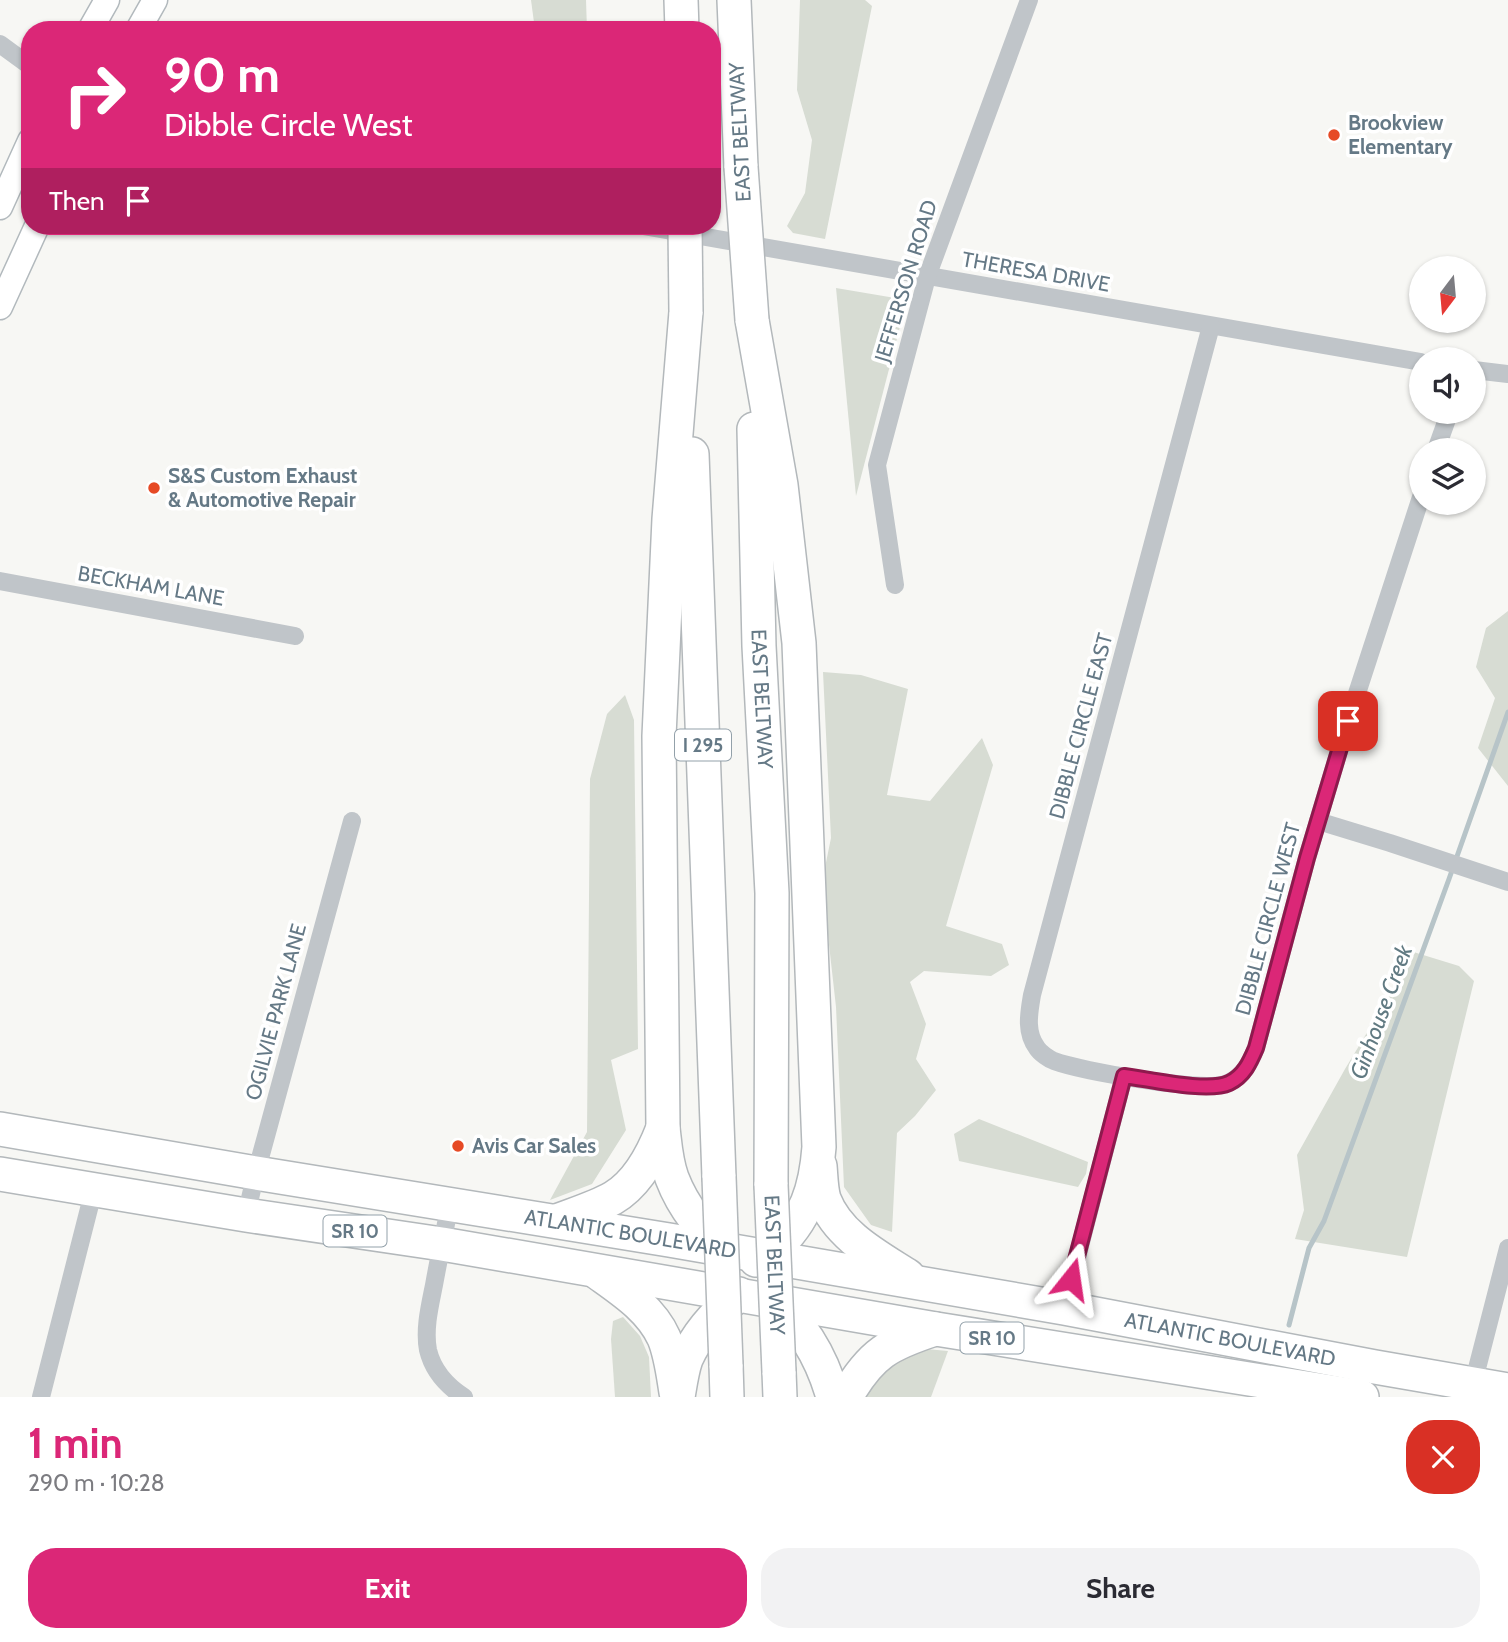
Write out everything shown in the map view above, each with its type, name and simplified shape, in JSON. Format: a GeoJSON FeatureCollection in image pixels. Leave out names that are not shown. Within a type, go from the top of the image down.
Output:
{"type":"FeatureCollection","features":[{"type":"Feature","properties":{"kind":"highway"},"geometry":{"type":"LineString","coordinates":[[681,0],[682,21]]}},
{"type":"Feature","properties":{"kind":"highway","name":"EAST BELTWAY"},"geometry":{"type":"LineString","coordinates":[[734,0],[741,167],[752,320],[759,646],[772,893],[771,1185],[779,1384]]}},
{"type":"Feature","properties":{"kind":"highway","name":"I 295"},"geometry":{"type":"LineString","coordinates":[[685,235],[727,1397]]}},
{"type":"Feature","properties":{"kind":"highway"},"geometry":{"type":"LineString","coordinates":[[686,312],[668,519],[659,736],[663,1128],[667,1160],[672,1179],[698,1223],[793,1318],[816,1351],[833,1397]]}},
{"type":"Feature","properties":{"kind":"highway"},"geometry":{"type":"LineString","coordinates":[[752,320],[781,485],[799,643],[819,1147],[824,1198],[832,1215],[845,1231],[862,1246],[919,1284]]}},
{"type":"Feature","properties":{"kind":"highway"},"geometry":{"type":"LineString","coordinates":[[556,1221],[610,1200],[629,1185],[644,1167],[663,1128]]}},
{"type":"Feature","properties":{"kind":"highway","name":"ATLANTIC BOULEVARD"},"geometry":{"type":"LineString","coordinates":[[0,1129],[669,1240],[852,1315],[1362,1397]]}},
{"type":"Feature","properties":{"kind":"highway"},"geometry":{"type":"LineString","coordinates":[[677,1397],[686,1360],[699,1336],[749,1275],[795,1227],[810,1198],[817,1173],[819,1147]]}},
{"type":"Feature","properties":{"kind":"highway","name":"ATLANTIC BOULEVARD"},"geometry":{"type":"LineString","coordinates":[[0,1174],[664,1282],[700,1283],[749,1275],[828,1268],[1064,1308],[1372,1382],[1474,1384],[1508,1390]]}},
{"type":"Feature","properties":{"kind":"highway"},"geometry":{"type":"LineString","coordinates":[[593,1269],[639,1304],[663,1337],[677,1397]]}},
{"type":"Feature","properties":{"kind":"highway"},"geometry":{"type":"LineString","coordinates":[[846,1397],[862,1372],[880,1353],[901,1340],[936,1329]]}},
{"type":"Feature","properties":{"kind":"main road"},"geometry":{"type":"LineString","coordinates":[[95,21],[107,0]]}},
{"type":"Feature","properties":{"kind":"main road"},"geometry":{"type":"LineString","coordinates":[[143,21],[155,0]]}},
{"type":"Feature","properties":{"kind":"main road"},"geometry":{"type":"LineString","coordinates":[[0,207],[21,161]]}},
{"type":"Feature","properties":{"kind":"main road"},"geometry":{"type":"LineString","coordinates":[[0,307],[33,235]]}},
{"type":"Feature","properties":{"kind":"street","name":"JEFFERSON ROAD"},"geometry":{"type":"LineString","coordinates":[[895,585],[877,465],[927,277],[1029,0]]}},
{"type":"Feature","properties":{"kind":"street"},"geometry":{"type":"LineString","coordinates":[[0,44],[21,59]]}},
{"type":"Feature","properties":{"kind":"street","name":"THERESA DRIVE"},"geometry":{"type":"LineString","coordinates":[[693,235],[1409,360]]}},
{"type":"Feature","properties":{"kind":"street","name":"DIBBLE CIRCLE EAST"},"geometry":{"type":"LineString","coordinates":[[1124,1076],[1051,1060],[1037,1049],[1028,1022],[1042,956],[1211,326]]}},
{"type":"Feature","properties":{"kind":"street"},"geometry":{"type":"LineString","coordinates":[[1486,371],[1508,374]]}},
{"type":"Feature","properties":{"kind":"street","name":"DIBBLE CIRCLE WEST"},"geometry":{"type":"LineString","coordinates":[[1124,1076],[1213,1087],[1228,1084],[1250,1064],[1318,821],[1415,515]]}},
{"type":"Feature","properties":{"kind":"street","name":"BECKHAM LANE"},"geometry":{"type":"LineString","coordinates":[[0,581],[295,636]]}},
{"type":"Feature","properties":{"kind":"street","name":"OGILVIE PARK LANE"},"geometry":{"type":"LineString","coordinates":[[246,1215],[352,821]]}},
{"type":"Feature","properties":{"kind":"street"},"geometry":{"type":"LineString","coordinates":[[1318,821],[1508,882]]}},
{"type":"Feature","properties":{"kind":"street"},"geometry":{"type":"LineString","coordinates":[[1064,1308],[1124,1076]]}},
{"type":"Feature","properties":{"kind":"street"},"geometry":{"type":"LineString","coordinates":[[41,1397],[94,1189]]}},
{"type":"Feature","properties":{"kind":"street"},"geometry":{"type":"LineString","coordinates":[[450,1203],[429,1311],[428,1350],[436,1371],[452,1390],[464,1397]]}},
{"type":"Feature","properties":{"kind":"street"},"geometry":{"type":"LineString","coordinates":[[1474,1384],[1508,1248]]}},
{"type":"Feature","properties":{"kind":"shaded area"},"geometry":{"type":"Polygon","coordinates":[[[531,0],[586,0],[587,21],[534,21],[531,0]]]}},
{"type":"Feature","properties":{"kind":"shaded area"},"geometry":{"type":"Polygon","coordinates":[[[800,0],[865,0],[872,6],[825,239],[793,233],[787,226],[805,193],[812,140],[797,90],[800,0]]]}},
{"type":"Feature","properties":{"kind":"shaded area"},"geometry":{"type":"Polygon","coordinates":[[[836,288],[907,300],[856,496],[836,288]]]}},
{"type":"Feature","properties":{"kind":"shaded area"},"geometry":{"type":"Polygon","coordinates":[[[1508,611],[1508,786],[1478,748],[1495,698],[1476,667],[1486,628],[1508,611]]]}},
{"type":"Feature","properties":{"kind":"shaded area"},"geometry":{"type":"Polygon","coordinates":[[[823,672],[861,675],[908,689],[887,795],[930,801],[982,738],[993,765],[946,926],[1002,944],[1009,965],[991,976],[924,971],[910,982],[926,1024],[916,1059],[936,1090],[897,1133],[892,1232],[871,1225],[844,1187],[836,1007],[822,882],[831,838],[823,672]]]}},
{"type":"Feature","properties":{"kind":"shaded area"},"geometry":{"type":"Polygon","coordinates":[[[625,695],[634,720],[638,1049],[611,1060],[626,1130],[592,1184],[550,1200],[587,1132],[590,779],[607,714],[625,695]]]}},
{"type":"Feature","properties":{"kind":"shaded area"},"geometry":{"type":"Polygon","coordinates":[[[1407,950],[1459,966],[1474,981],[1407,1257],[1295,1239],[1304,1210],[1297,1155],[1394,988],[1407,950]]]}},
{"type":"Feature","properties":{"kind":"shaded area"},"geometry":{"type":"Polygon","coordinates":[[[979,1119],[1088,1162],[1086,1174],[1078,1187],[959,1161],[954,1134],[979,1119]]]}},
{"type":"Feature","properties":{"kind":"shaded area"},"geometry":{"type":"Polygon","coordinates":[[[623,1317],[640,1336],[649,1357],[651,1397],[615,1397],[611,1339],[613,1321],[623,1317]]]}},
{"type":"Feature","properties":{"kind":"shaded area"},"geometry":{"type":"Polygon","coordinates":[[[926,1349],[948,1351],[931,1397],[856,1397],[876,1369],[926,1349]]]}},
{"type":"Feature","properties":{"kind":"waterway","name":"Ginhouse Creek"},"geometry":{"type":"LineString","coordinates":[[1289,1325],[1309,1248],[1324,1221],[1508,712]]}},
{"type":"Feature","properties":{"kind":"place","name":"Brookview Elementary"},"geometry":{"type":"Point","coordinates":[1334,135]}},
{"type":"Feature","properties":{"kind":"place","name":"S&S Custom Exhaust & Automotive Repair"},"geometry":{"type":"Point","coordinates":[154,488]}},
{"type":"Feature","properties":{"kind":"place","name":"Avis Car Sales"},"geometry":{"type":"Point","coordinates":[458,1146]}},
{"type":"Feature","properties":{"kind":"route"},"geometry":{"type":"LineString","coordinates":[[1071,1279],[1124,1076],[1213,1087],[1228,1084],[1250,1064],[1348,721]]}}]}
